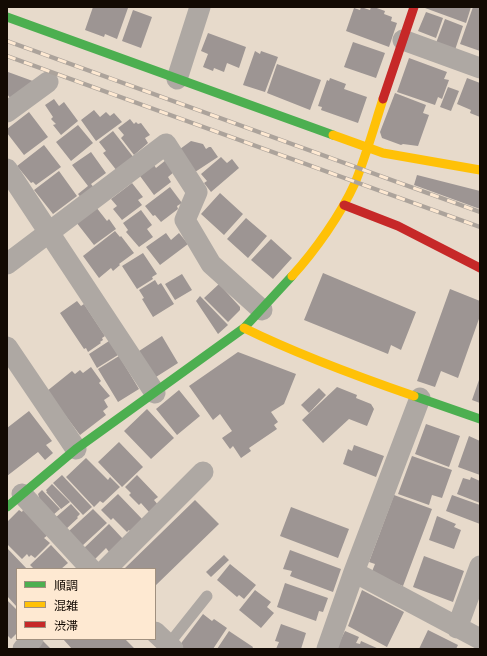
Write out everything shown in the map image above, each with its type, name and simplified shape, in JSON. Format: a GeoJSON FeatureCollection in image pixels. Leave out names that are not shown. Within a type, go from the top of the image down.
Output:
{"type":"FeatureCollection","features":[{"type":"Feature","properties":{"kind":"street"},"geometry":{"type":"LineString","coordinates":[[177,79],[200,7]]}},
{"type":"Feature","properties":{"kind":"street"},"geometry":{"type":"LineString","coordinates":[[90,568],[14,501],[76,450],[244,328],[306,260],[344,205],[355,182],[414,7]]}},
{"type":"Feature","properties":{"kind":"street"},"geometry":{"type":"LineString","coordinates":[[7,17],[383,153],[480,170]]}},
{"type":"Feature","properties":{"kind":"street"},"geometry":{"type":"LineString","coordinates":[[402,40],[480,68]]}},
{"type":"Feature","properties":{"kind":"street"},"geometry":{"type":"LineString","coordinates":[[7,112],[48,82]]}},
{"type":"Feature","properties":{"kind":"street"},"geometry":{"type":"LineString","coordinates":[[7,264],[166,144],[197,192],[184,220],[211,264],[262,310]]}},
{"type":"Feature","properties":{"kind":"street"},"geometry":{"type":"LineString","coordinates":[[7,169],[155,393]]}},
{"type":"Feature","properties":{"kind":"street"},"geometry":{"type":"LineString","coordinates":[[344,205],[398,226],[480,268]]}},
{"type":"Feature","properties":{"kind":"street"},"geometry":{"type":"LineString","coordinates":[[244,328],[276,344],[346,372],[480,419]]}},
{"type":"Feature","properties":{"kind":"street"},"geometry":{"type":"LineString","coordinates":[[7,347],[76,450]]}},
{"type":"Feature","properties":{"kind":"street"},"geometry":{"type":"LineString","coordinates":[[327,649],[354,572],[420,398]]}},
{"type":"Feature","properties":{"kind":"street"},"geometry":{"type":"LineString","coordinates":[[107,568],[203,472]]}},
{"type":"Feature","properties":{"kind":"street"},"geometry":{"type":"LineString","coordinates":[[457,628],[480,566]]}},
{"type":"Feature","properties":{"kind":"street"},"geometry":{"type":"LineString","coordinates":[[354,572],[480,639]]}},
{"type":"Feature","properties":{"kind":"street"},"geometry":{"type":"LineString","coordinates":[[23,649],[32,640]]}},
{"type":"Feature","properties":{"kind":"lane"},"geometry":{"type":"LineString","coordinates":[[165,642],[207,596]]}},
{"type":"Feature","properties":{"kind":"building"},"geometry":{"type":"Polygon","coordinates":[[[93,7],[128,8],[117,39],[105,34],[104,37],[85,30],[93,7]]]}},
{"type":"Feature","properties":{"kind":"building"},"geometry":{"type":"Polygon","coordinates":[[[361,7],[370,10],[371,7],[374,7],[385,11],[384,14],[392,17],[391,21],[397,23],[389,47],[346,31],[354,8],[360,10],[361,7]]]}},
{"type":"Feature","properties":{"kind":"building"},"geometry":{"type":"Polygon","coordinates":[[[425,7],[471,7],[466,23],[425,7]]]}},
{"type":"Feature","properties":{"kind":"building"},"geometry":{"type":"Polygon","coordinates":[[[473,7],[480,7],[480,51],[460,44],[473,7]]]}},
{"type":"Feature","properties":{"kind":"building"},"geometry":{"type":"Polygon","coordinates":[[[133,10],[152,17],[141,48],[122,41],[133,10]]]}},
{"type":"Feature","properties":{"kind":"building"},"geometry":{"type":"Polygon","coordinates":[[[426,12],[443,18],[436,38],[418,31],[426,12]]]}},
{"type":"Feature","properties":{"kind":"building"},"geometry":{"type":"Polygon","coordinates":[[[445,19],[463,26],[455,50],[436,43],[445,19]]]}},
{"type":"Feature","properties":{"kind":"building"},"geometry":{"type":"Polygon","coordinates":[[[208,33],[246,47],[239,68],[227,63],[224,72],[214,68],[213,71],[203,67],[208,54],[201,51],[208,33]]]}},
{"type":"Feature","properties":{"kind":"building"},"geometry":{"type":"Polygon","coordinates":[[[353,42],[385,53],[376,78],[344,67],[353,42]]]}},
{"type":"Feature","properties":{"kind":"building"},"geometry":{"type":"Polygon","coordinates":[[[255,51],[260,54],[261,51],[278,57],[265,92],[243,85],[255,51]]]}},
{"type":"Feature","properties":{"kind":"building"},"geometry":{"type":"Polygon","coordinates":[[[409,58],[447,72],[444,79],[449,80],[442,99],[438,97],[435,105],[397,92],[409,58]]]}},
{"type":"Feature","properties":{"kind":"building"},"geometry":{"type":"Polygon","coordinates":[[[277,64],[321,80],[310,110],[267,93],[277,64]]]}},
{"type":"Feature","properties":{"kind":"building"},"geometry":{"type":"Polygon","coordinates":[[[7,72],[41,84],[15,104],[7,94],[7,72]]]}},
{"type":"Feature","properties":{"kind":"building"},"geometry":{"type":"Polygon","coordinates":[[[330,78],[346,84],[344,89],[367,97],[358,123],[321,110],[322,107],[318,106],[327,80],[329,81],[330,78]]]}},
{"type":"Feature","properties":{"kind":"building"},"geometry":{"type":"Polygon","coordinates":[[[467,78],[480,83],[480,117],[470,113],[471,110],[457,104],[467,78]]]}},
{"type":"Feature","properties":{"kind":"building"},"geometry":{"type":"Polygon","coordinates":[[[448,87],[459,91],[451,111],[440,107],[448,87]]]}},
{"type":"Feature","properties":{"kind":"building"},"geometry":{"type":"Polygon","coordinates":[[[395,93],[426,105],[423,113],[429,115],[418,146],[401,145],[382,138],[380,132],[395,93]]]}},
{"type":"Feature","properties":{"kind":"building"},"geometry":{"type":"Polygon","coordinates":[[[54,99],[59,106],[64,102],[78,121],[61,135],[53,125],[56,124],[51,119],[53,117],[45,105],[54,99]]]}},
{"type":"Feature","properties":{"kind":"building"},"geometry":{"type":"Polygon","coordinates":[[[94,110],[100,117],[106,112],[110,116],[114,113],[122,122],[96,141],[81,120],[94,110]]]}},
{"type":"Feature","properties":{"kind":"building"},"geometry":{"type":"Polygon","coordinates":[[[29,112],[48,137],[24,155],[7,133],[7,129],[29,112]]]}},
{"type":"Feature","properties":{"kind":"building"},"geometry":{"type":"Polygon","coordinates":[[[130,119],[134,124],[136,122],[138,124],[141,123],[150,135],[145,138],[148,143],[134,155],[121,138],[124,135],[118,128],[130,119]]]}},
{"type":"Feature","properties":{"kind":"building"},"geometry":{"type":"Polygon","coordinates":[[[78,125],[93,143],[71,161],[56,142],[78,125]]]}},
{"type":"Feature","properties":{"kind":"building"},"geometry":{"type":"Polygon","coordinates":[[[113,131],[134,158],[117,171],[103,153],[106,151],[99,142],[113,131]]]}},
{"type":"Feature","properties":{"kind":"building"},"geometry":{"type":"Polygon","coordinates":[[[191,141],[203,144],[206,149],[211,147],[218,157],[195,172],[180,149],[191,141]]]}},
{"type":"Feature","properties":{"kind":"building"},"geometry":{"type":"Polygon","coordinates":[[[44,145],[61,167],[36,185],[33,182],[31,183],[17,166],[44,145]]]}},
{"type":"Feature","properties":{"kind":"building"},"geometry":{"type":"Polygon","coordinates":[[[91,152],[106,173],[91,184],[95,189],[82,199],[78,194],[88,186],[72,165],[91,152]]]}},
{"type":"Feature","properties":{"kind":"building"},"geometry":{"type":"Polygon","coordinates":[[[221,157],[227,163],[232,159],[239,168],[211,192],[204,183],[207,181],[201,174],[221,157]]]}},
{"type":"Feature","properties":{"kind":"building"},"geometry":{"type":"Polygon","coordinates":[[[166,160],[174,172],[168,177],[171,182],[154,195],[140,176],[154,165],[156,168],[166,160]]]}},
{"type":"Feature","properties":{"kind":"building"},"geometry":{"type":"Polygon","coordinates":[[[59,171],[77,196],[53,214],[34,190],[59,171]]]}},
{"type":"Feature","properties":{"kind":"building"},"geometry":{"type":"Polygon","coordinates":[[[417,175],[480,191],[480,209],[414,185],[417,175]]]}},
{"type":"Feature","properties":{"kind":"building"},"geometry":{"type":"Polygon","coordinates":[[[132,183],[143,197],[138,200],[142,205],[122,220],[113,209],[117,206],[111,199],[132,183]]]}},
{"type":"Feature","properties":{"kind":"building"},"geometry":{"type":"Polygon","coordinates":[[[170,187],[182,203],[177,206],[178,209],[161,222],[155,215],[153,216],[145,206],[170,187]]]}},
{"type":"Feature","properties":{"kind":"building"},"geometry":{"type":"Polygon","coordinates":[[[220,193],[243,214],[224,235],[201,214],[220,193]]]}},
{"type":"Feature","properties":{"kind":"building"},"geometry":{"type":"Polygon","coordinates":[[[96,207],[107,221],[109,219],[116,229],[94,245],[76,222],[96,207]]]}},
{"type":"Feature","properties":{"kind":"building"},"geometry":{"type":"Polygon","coordinates":[[[141,210],[152,225],[147,229],[153,237],[139,247],[126,232],[128,230],[123,223],[141,210]]]}},
{"type":"Feature","properties":{"kind":"building"},"geometry":{"type":"Polygon","coordinates":[[[246,218],[267,236],[248,258],[227,239],[246,218]]]}},
{"type":"Feature","properties":{"kind":"building"},"geometry":{"type":"Polygon","coordinates":[[[115,231],[120,237],[121,236],[134,253],[119,264],[120,265],[113,271],[111,268],[99,278],[83,256],[115,231]]]}},
{"type":"Feature","properties":{"kind":"building"},"geometry":{"type":"Polygon","coordinates":[[[166,233],[171,240],[179,233],[188,244],[160,265],[146,247],[166,233]]]}},
{"type":"Feature","properties":{"kind":"building"},"geometry":{"type":"Polygon","coordinates":[[[271,239],[292,258],[273,279],[251,260],[271,239]]]}},
{"type":"Feature","properties":{"kind":"building"},"geometry":{"type":"Polygon","coordinates":[[[143,253],[157,274],[152,277],[153,279],[137,289],[122,266],[143,253]]]}},
{"type":"Feature","properties":{"kind":"building"},"geometry":{"type":"Polygon","coordinates":[[[323,273],[416,312],[401,350],[391,345],[388,354],[304,320],[323,273]]]}},
{"type":"Feature","properties":{"kind":"building"},"geometry":{"type":"Polygon","coordinates":[[[182,274],[192,290],[175,300],[165,284],[182,274]]]}},
{"type":"Feature","properties":{"kind":"building"},"geometry":{"type":"Polygon","coordinates":[[[155,280],[158,285],[161,283],[174,304],[153,317],[142,299],[144,298],[139,290],[155,280]]]}},
{"type":"Feature","properties":{"kind":"building"},"geometry":{"type":"Polygon","coordinates":[[[219,284],[240,307],[240,310],[228,322],[204,298],[219,284]]]}},
{"type":"Feature","properties":{"kind":"building"},"geometry":{"type":"Polygon","coordinates":[[[450,289],[480,301],[480,316],[458,378],[441,371],[435,387],[417,381],[450,289]]]}},
{"type":"Feature","properties":{"kind":"building"},"geometry":{"type":"Polygon","coordinates":[[[200,296],[228,325],[218,334],[196,301],[200,296]]]}},
{"type":"Feature","properties":{"kind":"building"},"geometry":{"type":"Polygon","coordinates":[[[77,301],[81,306],[84,304],[105,336],[102,338],[103,340],[100,342],[101,343],[88,352],[86,348],[84,349],[60,313],[77,301]]]}},
{"type":"Feature","properties":{"kind":"building"},"geometry":{"type":"Polygon","coordinates":[[[162,336],[178,363],[156,377],[136,353],[162,336]]]}},
{"type":"Feature","properties":{"kind":"building"},"geometry":{"type":"Polygon","coordinates":[[[109,341],[118,355],[97,368],[89,354],[109,341]]]}},
{"type":"Feature","properties":{"kind":"building"},"geometry":{"type":"Polygon","coordinates":[[[238,352],[296,374],[284,404],[271,412],[278,422],[274,425],[277,429],[249,448],[251,451],[241,458],[233,446],[230,449],[222,438],[232,431],[220,414],[213,420],[189,386],[238,352]]]}},
{"type":"Feature","properties":{"kind":"building"},"geometry":{"type":"Polygon","coordinates":[[[119,356],[139,389],[118,402],[98,369],[119,356]]]}},
{"type":"Feature","properties":{"kind":"building"},"geometry":{"type":"Polygon","coordinates":[[[91,367],[101,381],[99,383],[110,396],[104,400],[108,407],[103,411],[106,415],[80,435],[47,391],[72,371],[75,374],[80,370],[83,373],[91,367]]]}},
{"type":"Feature","properties":{"kind":"building"},"geometry":{"type":"Polygon","coordinates":[[[480,377],[480,403],[472,400],[480,377]]]}},
{"type":"Feature","properties":{"kind":"building"},"geometry":{"type":"Polygon","coordinates":[[[337,387],[357,395],[356,398],[371,404],[374,409],[367,426],[349,419],[323,443],[302,420],[337,387]]]}},
{"type":"Feature","properties":{"kind":"building"},"geometry":{"type":"Polygon","coordinates":[[[319,388],[326,395],[309,413],[301,405],[319,388]]]}},
{"type":"Feature","properties":{"kind":"building"},"geometry":{"type":"Polygon","coordinates":[[[179,390],[200,416],[177,435],[156,409],[179,390]]]}},
{"type":"Feature","properties":{"kind":"building"},"geometry":{"type":"Polygon","coordinates":[[[147,409],[174,438],[151,459],[124,431],[147,409]]]}},
{"type":"Feature","properties":{"kind":"building"},"geometry":{"type":"Polygon","coordinates":[[[29,411],[52,441],[46,445],[53,453],[45,460],[38,452],[7,476],[7,428],[29,411]]]}},
{"type":"Feature","properties":{"kind":"building"},"geometry":{"type":"Polygon","coordinates":[[[426,424],[460,436],[449,467],[415,454],[426,424]]]}},
{"type":"Feature","properties":{"kind":"building"},"geometry":{"type":"Polygon","coordinates":[[[469,436],[480,441],[480,475],[458,467],[469,436]]]}},
{"type":"Feature","properties":{"kind":"building"},"geometry":{"type":"Polygon","coordinates":[[[119,442],[143,467],[122,487],[98,462],[119,442]]]}},
{"type":"Feature","properties":{"kind":"building"},"geometry":{"type":"Polygon","coordinates":[[[354,445],[384,456],[376,477],[343,464],[348,449],[352,451],[354,445]]]}},
{"type":"Feature","properties":{"kind":"building"},"geometry":{"type":"Polygon","coordinates":[[[412,456],[452,470],[442,498],[432,495],[429,505],[398,494],[412,456]]]}},
{"type":"Feature","properties":{"kind":"building"},"geometry":{"type":"Polygon","coordinates":[[[86,458],[108,480],[110,477],[120,487],[103,503],[100,501],[94,507],[66,477],[86,458]]]}},
{"type":"Feature","properties":{"kind":"building"},"geometry":{"type":"Polygon","coordinates":[[[62,475],[92,507],[83,515],[53,483],[62,475]]]}},
{"type":"Feature","properties":{"kind":"building"},"geometry":{"type":"Polygon","coordinates":[[[137,475],[158,497],[154,500],[159,506],[149,512],[141,503],[139,505],[129,495],[131,493],[125,487],[137,475]]]}},
{"type":"Feature","properties":{"kind":"building"},"geometry":{"type":"Polygon","coordinates":[[[471,477],[480,481],[480,503],[457,494],[463,478],[470,480],[471,477]]]}},
{"type":"Feature","properties":{"kind":"building"},"geometry":{"type":"Polygon","coordinates":[[[52,484],[70,502],[61,509],[46,492],[52,484]]]}},
{"type":"Feature","properties":{"kind":"building"},"geometry":{"type":"Polygon","coordinates":[[[42,490],[60,509],[52,516],[40,500],[38,494],[42,490]]]}},
{"type":"Feature","properties":{"kind":"building"},"geometry":{"type":"Polygon","coordinates":[[[118,494],[144,521],[131,532],[129,530],[127,532],[113,518],[111,520],[101,510],[118,494]]]}},
{"type":"Feature","properties":{"kind":"building"},"geometry":{"type":"Polygon","coordinates":[[[394,495],[432,509],[403,586],[371,574],[375,564],[369,562],[394,495]]]}},
{"type":"Feature","properties":{"kind":"building"},"geometry":{"type":"Polygon","coordinates":[[[452,495],[480,505],[480,524],[446,511],[452,495]]]}},
{"type":"Feature","properties":{"kind":"building"},"geometry":{"type":"Polygon","coordinates":[[[195,500],[219,524],[156,585],[156,568],[125,568],[195,500]]]}},
{"type":"Feature","properties":{"kind":"building"},"geometry":{"type":"Polygon","coordinates":[[[71,504],[80,514],[77,517],[78,518],[65,530],[55,518],[71,504]]]}},
{"type":"Feature","properties":{"kind":"building"},"geometry":{"type":"Polygon","coordinates":[[[291,507],[349,529],[338,558],[280,536],[291,507]]]}},
{"type":"Feature","properties":{"kind":"building"},"geometry":{"type":"Polygon","coordinates":[[[93,509],[107,523],[82,546],[69,531],[93,509]]]}},
{"type":"Feature","properties":{"kind":"building"},"geometry":{"type":"Polygon","coordinates":[[[19,510],[22,512],[23,510],[48,535],[44,538],[50,543],[35,558],[31,555],[29,557],[27,554],[22,559],[7,544],[7,522],[19,510]]]}},
{"type":"Feature","properties":{"kind":"building"},"geometry":{"type":"Polygon","coordinates":[[[437,516],[456,524],[454,527],[461,530],[454,549],[429,540],[437,516]]]}},
{"type":"Feature","properties":{"kind":"building"},"geometry":{"type":"Polygon","coordinates":[[[109,524],[123,539],[109,552],[106,548],[95,559],[84,548],[109,524]]]}},
{"type":"Feature","properties":{"kind":"building"},"geometry":{"type":"Polygon","coordinates":[[[51,545],[68,563],[62,568],[33,568],[30,565],[51,545]]]}},
{"type":"Feature","properties":{"kind":"building"},"geometry":{"type":"Polygon","coordinates":[[[7,548],[26,568],[16,568],[16,606],[7,596],[7,548]]]}},
{"type":"Feature","properties":{"kind":"building"},"geometry":{"type":"Polygon","coordinates":[[[290,550],[341,569],[333,592],[290,576],[292,571],[283,569],[290,550]]]}},
{"type":"Feature","properties":{"kind":"building"},"geometry":{"type":"Polygon","coordinates":[[[224,555],[229,560],[211,577],[206,572],[224,555]]]}},
{"type":"Feature","properties":{"kind":"building"},"geometry":{"type":"Polygon","coordinates":[[[424,556],[464,571],[453,602],[413,587],[424,556]]]}},
{"type":"Feature","properties":{"kind":"building"},"geometry":{"type":"Polygon","coordinates":[[[230,564],[256,585],[244,599],[239,595],[237,597],[217,580],[230,564]]]}},
{"type":"Feature","properties":{"kind":"building"},"geometry":{"type":"Polygon","coordinates":[[[285,583],[328,598],[323,612],[319,611],[316,621],[277,607],[285,583]]]}},
{"type":"Feature","properties":{"kind":"building"},"geometry":{"type":"Polygon","coordinates":[[[255,590],[271,602],[267,607],[274,613],[261,628],[239,610],[255,590]]]}},
{"type":"Feature","properties":{"kind":"building"},"geometry":{"type":"Polygon","coordinates":[[[362,590],[404,612],[387,647],[348,626],[362,590]]]}},
{"type":"Feature","properties":{"kind":"building"},"geometry":{"type":"Polygon","coordinates":[[[7,600],[16,609],[16,634],[11,639],[7,635],[7,600]]]}},
{"type":"Feature","properties":{"kind":"building"},"geometry":{"type":"Polygon","coordinates":[[[203,614],[212,621],[214,619],[227,628],[213,649],[184,649],[179,646],[203,614]]]}},
{"type":"Feature","properties":{"kind":"building"},"geometry":{"type":"Polygon","coordinates":[[[281,624],[306,633],[301,649],[276,649],[279,642],[275,641],[281,624]]]}},
{"type":"Feature","properties":{"kind":"building"},"geometry":{"type":"Polygon","coordinates":[[[428,630],[458,645],[456,649],[419,649],[428,630]]]}},
{"type":"Feature","properties":{"kind":"building"},"geometry":{"type":"Polygon","coordinates":[[[229,631],[253,647],[252,649],[217,649],[229,631]]]}},
{"type":"Feature","properties":{"kind":"building"},"geometry":{"type":"Polygon","coordinates":[[[345,631],[359,637],[356,643],[360,644],[361,641],[379,649],[336,649],[345,631]]]}},
{"type":"Feature","properties":{"kind":"building"},"geometry":{"type":"Polygon","coordinates":[[[42,640],[51,649],[33,649],[42,640]]]}},
{"type":"Feature","properties":{"kind":"building"},"geometry":{"type":"Polygon","coordinates":[[[64,640],[126,640],[135,649],[72,649],[64,640]]]}},
{"type":"Feature","properties":{"kind":"railway"},"geometry":{"type":"LineString","coordinates":[[7,41],[480,212]]}},
{"type":"Feature","properties":{"kind":"railway"},"geometry":{"type":"LineString","coordinates":[[7,56],[480,227]]}},
{"type":"Feature","properties":{"kind":"traffic: fast"},"geometry":{"type":"LineString","coordinates":[[7,17],[333,135]]}},
{"type":"Feature","properties":{"kind":"traffic: fast"},"geometry":{"type":"LineString","coordinates":[[7,507],[76,449],[244,328],[292,276]]}},
{"type":"Feature","properties":{"kind":"traffic: fast"},"geometry":{"type":"LineString","coordinates":[[414,396],[480,419]]}},
{"type":"Feature","properties":{"kind":"traffic: slow"},"geometry":{"type":"LineString","coordinates":[[292,276],[327,232],[349,195],[363,162],[383,99]]}},
{"type":"Feature","properties":{"kind":"traffic: slow"},"geometry":{"type":"LineString","coordinates":[[333,135],[383,153],[480,170]]}},
{"type":"Feature","properties":{"kind":"traffic: slow"},"geometry":{"type":"LineString","coordinates":[[244,328],[328,365],[414,396]]}},
{"type":"Feature","properties":{"kind":"traffic: jam"},"geometry":{"type":"LineString","coordinates":[[383,99],[414,7]]}},
{"type":"Feature","properties":{"kind":"traffic: jam"},"geometry":{"type":"LineString","coordinates":[[344,205],[398,226],[480,268]]}}]}
